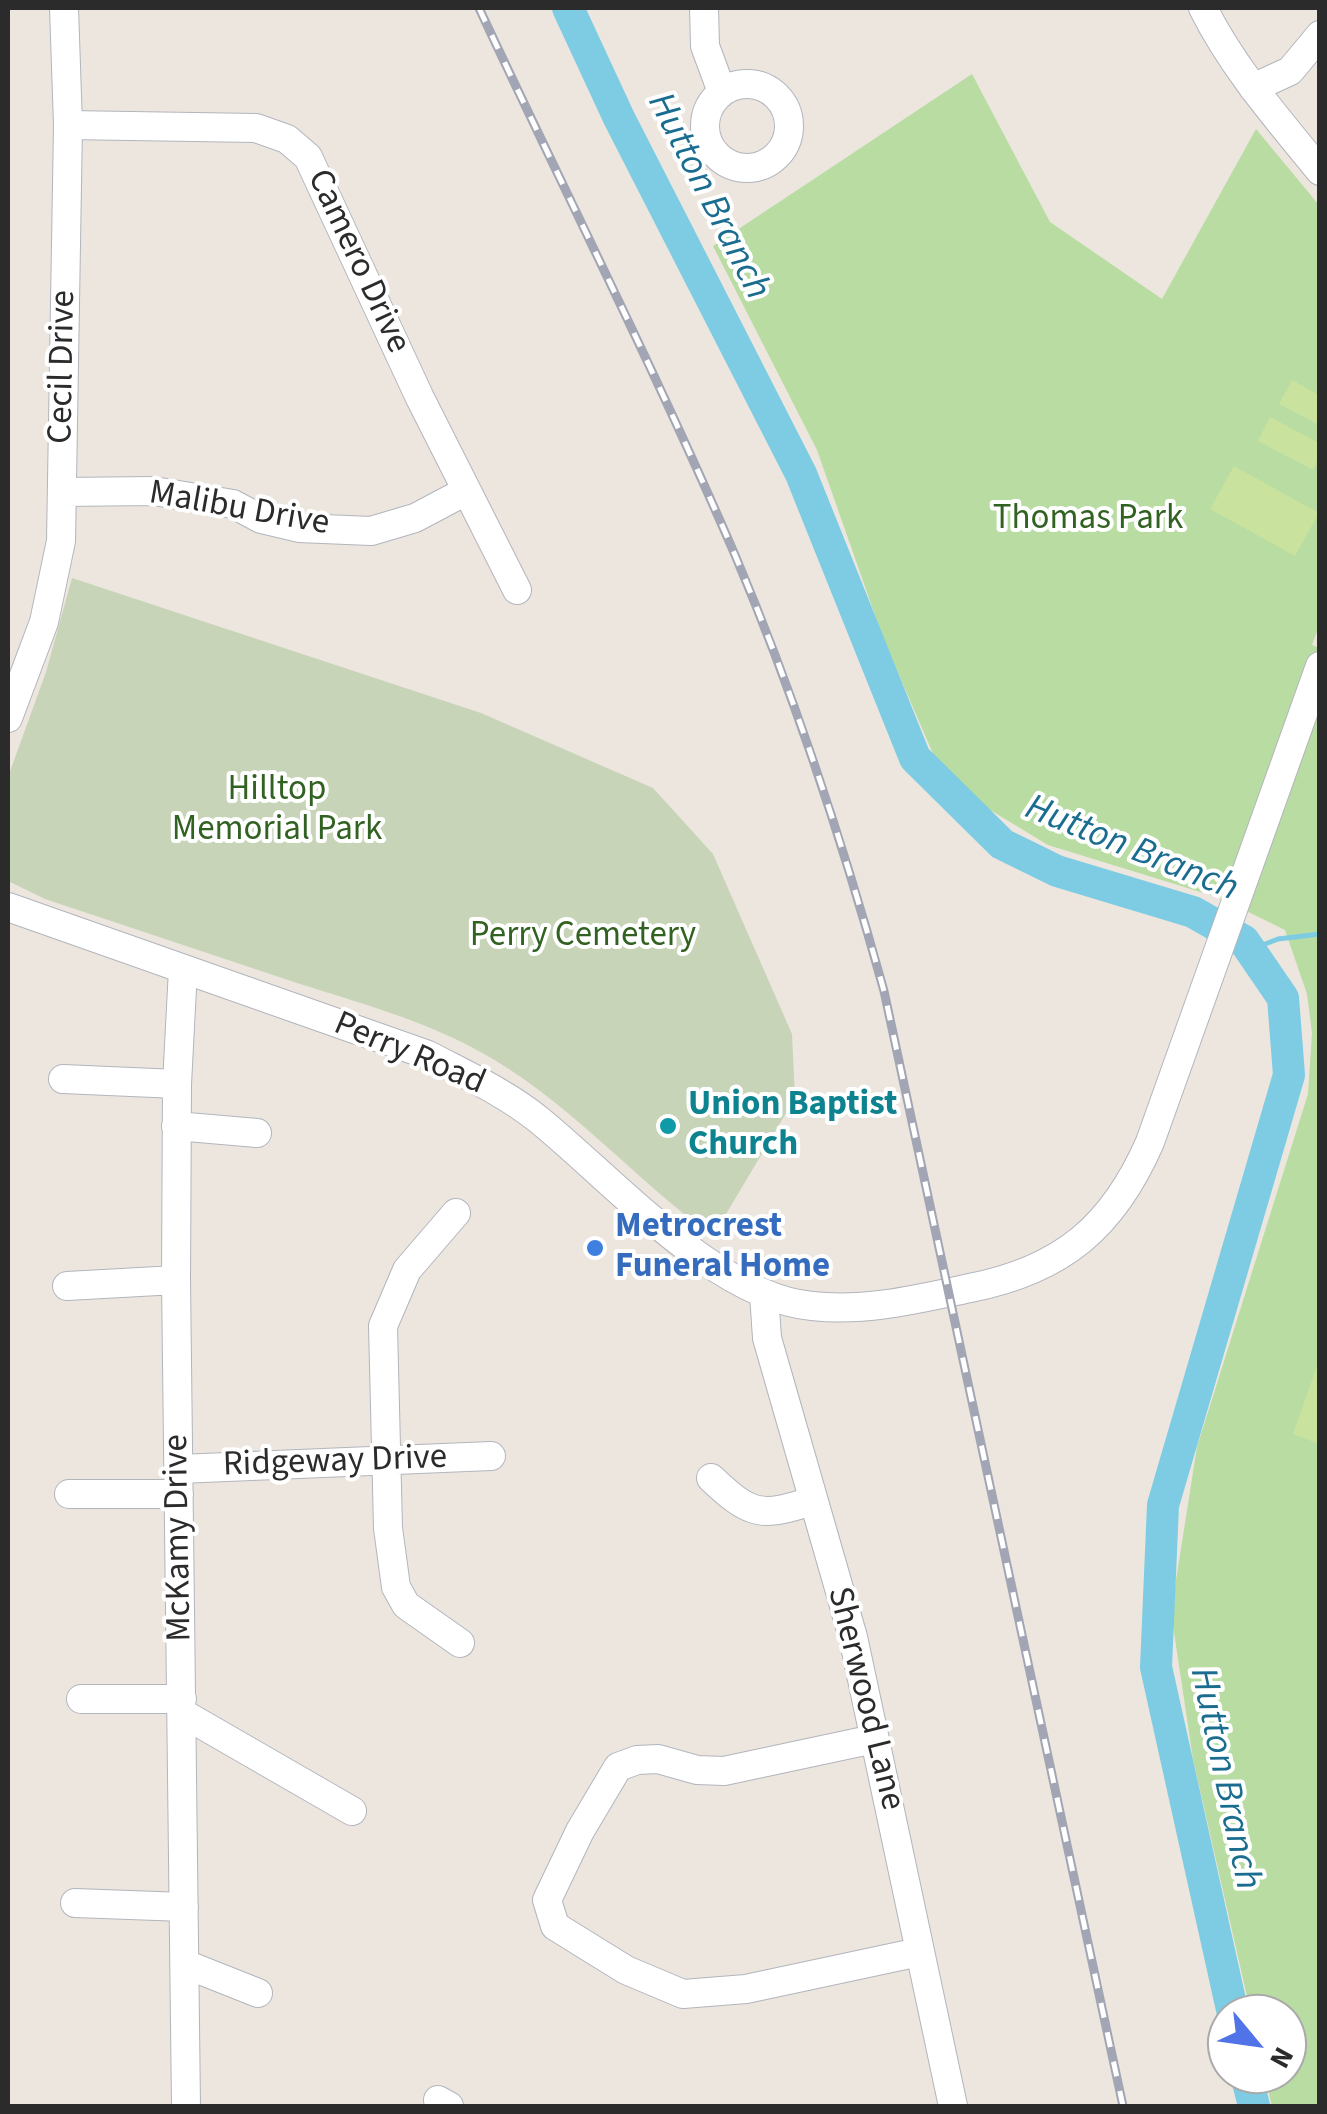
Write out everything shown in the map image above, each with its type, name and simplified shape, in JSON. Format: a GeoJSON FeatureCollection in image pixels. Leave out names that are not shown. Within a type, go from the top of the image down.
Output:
{"type":"FeatureCollection","features":[{"type":"Feature","properties":{"kind":"street","name":"Cecil Drive"},"geometry":{"type":"LineString","coordinates":[[8,718],[48,608],[61,541],[68,125],[64,8]]}},
{"type":"Feature","properties":{"kind":"street"},"geometry":{"type":"LineString","coordinates":[[704,8],[705,46],[722,92]]}},
{"type":"Feature","properties":{"kind":"street"},"geometry":{"type":"LineString","coordinates":[[1203,8],[1219,40],[1253,88],[1320,170]]}},
{"type":"Feature","properties":{"kind":"street"},"geometry":{"type":"LineString","coordinates":[[1253,88],[1290,70],[1320,35]]}},
{"type":"Feature","properties":{"kind":"street","name":"Camero Drive"},"geometry":{"type":"LineString","coordinates":[[68,125],[256,128],[287,139],[308,157],[517,590]]}},
{"type":"Feature","properties":{"kind":"street","name":"Malibu Drive"},"geometry":{"type":"LineString","coordinates":[[62,492],[154,491],[233,504],[260,519],[299,528],[371,531],[415,518],[466,491]]}},
{"type":"Feature","properties":{"kind":"street","name":"Perry Road"},"geometry":{"type":"LineString","coordinates":[[8,908],[428,1055],[536,1118],[706,1262],[764,1294],[809,1306],[893,1304],[1025,1273],[1092,1232],[1120,1200],[1136,1176],[1320,666]]}},
{"type":"Feature","properties":{"kind":"street","name":"McKamy Drive"},"geometry":{"type":"LineString","coordinates":[[183,969],[176,1126],[176,1280],[186,2106]]}},
{"type":"Feature","properties":{"kind":"street"},"geometry":{"type":"LineString","coordinates":[[63,1080],[177,1084]]}},
{"type":"Feature","properties":{"kind":"street"},"geometry":{"type":"LineString","coordinates":[[176,1126],[257,1133]]}},
{"type":"Feature","properties":{"kind":"street"},"geometry":{"type":"LineString","coordinates":[[456,1213],[407,1270],[383,1326],[388,1528],[396,1587],[406,1606],[460,1643]]}},
{"type":"Feature","properties":{"kind":"street"},"geometry":{"type":"LineString","coordinates":[[67,1286],[176,1280]]}},
{"type":"Feature","properties":{"kind":"street","name":"Sherwood Lane"},"geometry":{"type":"LineString","coordinates":[[764,1294],[766,1338],[853,1637],[952,2106]]}},
{"type":"Feature","properties":{"kind":"street","name":"Ridgeway Drive"},"geometry":{"type":"LineString","coordinates":[[70,1494],[388,1462],[490,1456]]}},
{"type":"Feature","properties":{"kind":"street"},"geometry":{"type":"LineString","coordinates":[[711,1478],[738,1503],[774,1513],[811,1501]]}},
{"type":"Feature","properties":{"kind":"street"},"geometry":{"type":"LineString","coordinates":[[81,1699],[182,1706],[352,1811]]}},
{"type":"Feature","properties":{"kind":"street"},"geometry":{"type":"LineString","coordinates":[[874,1739],[724,1771],[697,1770],[658,1759],[618,1767],[580,1831],[547,1900],[555,1926],[626,1970],[682,1994],[746,1989],[919,1952]]}},
{"type":"Feature","properties":{"kind":"street"},"geometry":{"type":"LineString","coordinates":[[75,1903],[184,1907]]}},
{"type":"Feature","properties":{"kind":"street"},"geometry":{"type":"LineString","coordinates":[[184,1964],[258,1993]]}},
{"type":"Feature","properties":{"kind":"green space","name":"Thomas Park"},"geometry":{"type":"Polygon","coordinates":[[[972,74],[1050,222],[1162,299],[1256,129],[1319,205],[1320,623],[1312,645],[1320,648],[1319,2106],[1272,2106],[1269,2094],[1307,2094],[1307,1994],[1246,1994],[1193,1759],[1171,1612],[1197,1447],[1308,1094],[1312,1033],[1307,994],[1285,930],[1220,898],[1048,845],[982,805],[934,756],[883,638],[817,450],[713,246],[972,74]]]}},
{"type":"Feature","properties":{"kind":"green space"},"geometry":{"type":"Polygon","coordinates":[[[1292,380],[1319,395],[1319,425],[1279,404],[1292,380]]]}},
{"type":"Feature","properties":{"kind":"green space"},"geometry":{"type":"Polygon","coordinates":[[[1270,417],[1319,443],[1319,457],[1313,470],[1258,441],[1270,417]]]}},
{"type":"Feature","properties":{"kind":"green space"},"geometry":{"type":"Polygon","coordinates":[[[1234,466],[1319,513],[1295,556],[1210,509],[1234,466]]]}},
{"type":"Feature","properties":{"kind":"green space"},"geometry":{"type":"Polygon","coordinates":[[[72,578],[481,713],[653,788],[713,854],[792,1034],[795,1098],[713,1236],[539,1090],[454,1038],[388,1012],[45,899],[8,881],[8,777],[46,672],[72,578]]]}},
{"type":"Feature","properties":{"kind":"green space"},"geometry":{"type":"Polygon","coordinates":[[[1319,1360],[1319,1444],[1293,1434],[1319,1360]]]}},
{"type":"Feature","properties":{"kind":"waterway","name":"Hutton Branch"},"geometry":{"type":"LineString","coordinates":[[568,8],[619,118],[801,474],[915,758],[1002,844],[1057,871],[1193,912],[1244,941],[1283,998],[1289,1075],[1163,1505],[1156,1667],[1229,1994]]}},
{"type":"Feature","properties":{"kind":"waterway"},"geometry":{"type":"LineString","coordinates":[[1250,950],[1278,939],[1320,934]]}},
{"type":"Feature","properties":{"kind":"waterway","name":"Hutton Branch"},"geometry":{"type":"LineString","coordinates":[[1251,2094],[1254,2106]]}},
{"type":"Feature","properties":{"kind":"railway"},"geometry":{"type":"LineString","coordinates":[[479,8],[735,555],[798,716],[852,880],[884,991],[1123,2106]]}},
{"type":"Feature","properties":{"kind":"place","name":"Union Baptist Church"},"geometry":{"type":"Point","coordinates":[668,1126]}},
{"type":"Feature","properties":{"kind":"place","name":"Metrocrest Funeral Home"},"geometry":{"type":"Point","coordinates":[595,1248]}},
{"type":"Feature","properties":{"kind":"park label","name":"Hilltop Memorial Park"},"geometry":{"type":"Point","coordinates":[277,811]}},
{"type":"Feature","properties":{"kind":"park label","name":"Perry Cemetery"},"geometry":{"type":"Point","coordinates":[583,937]}}]}
